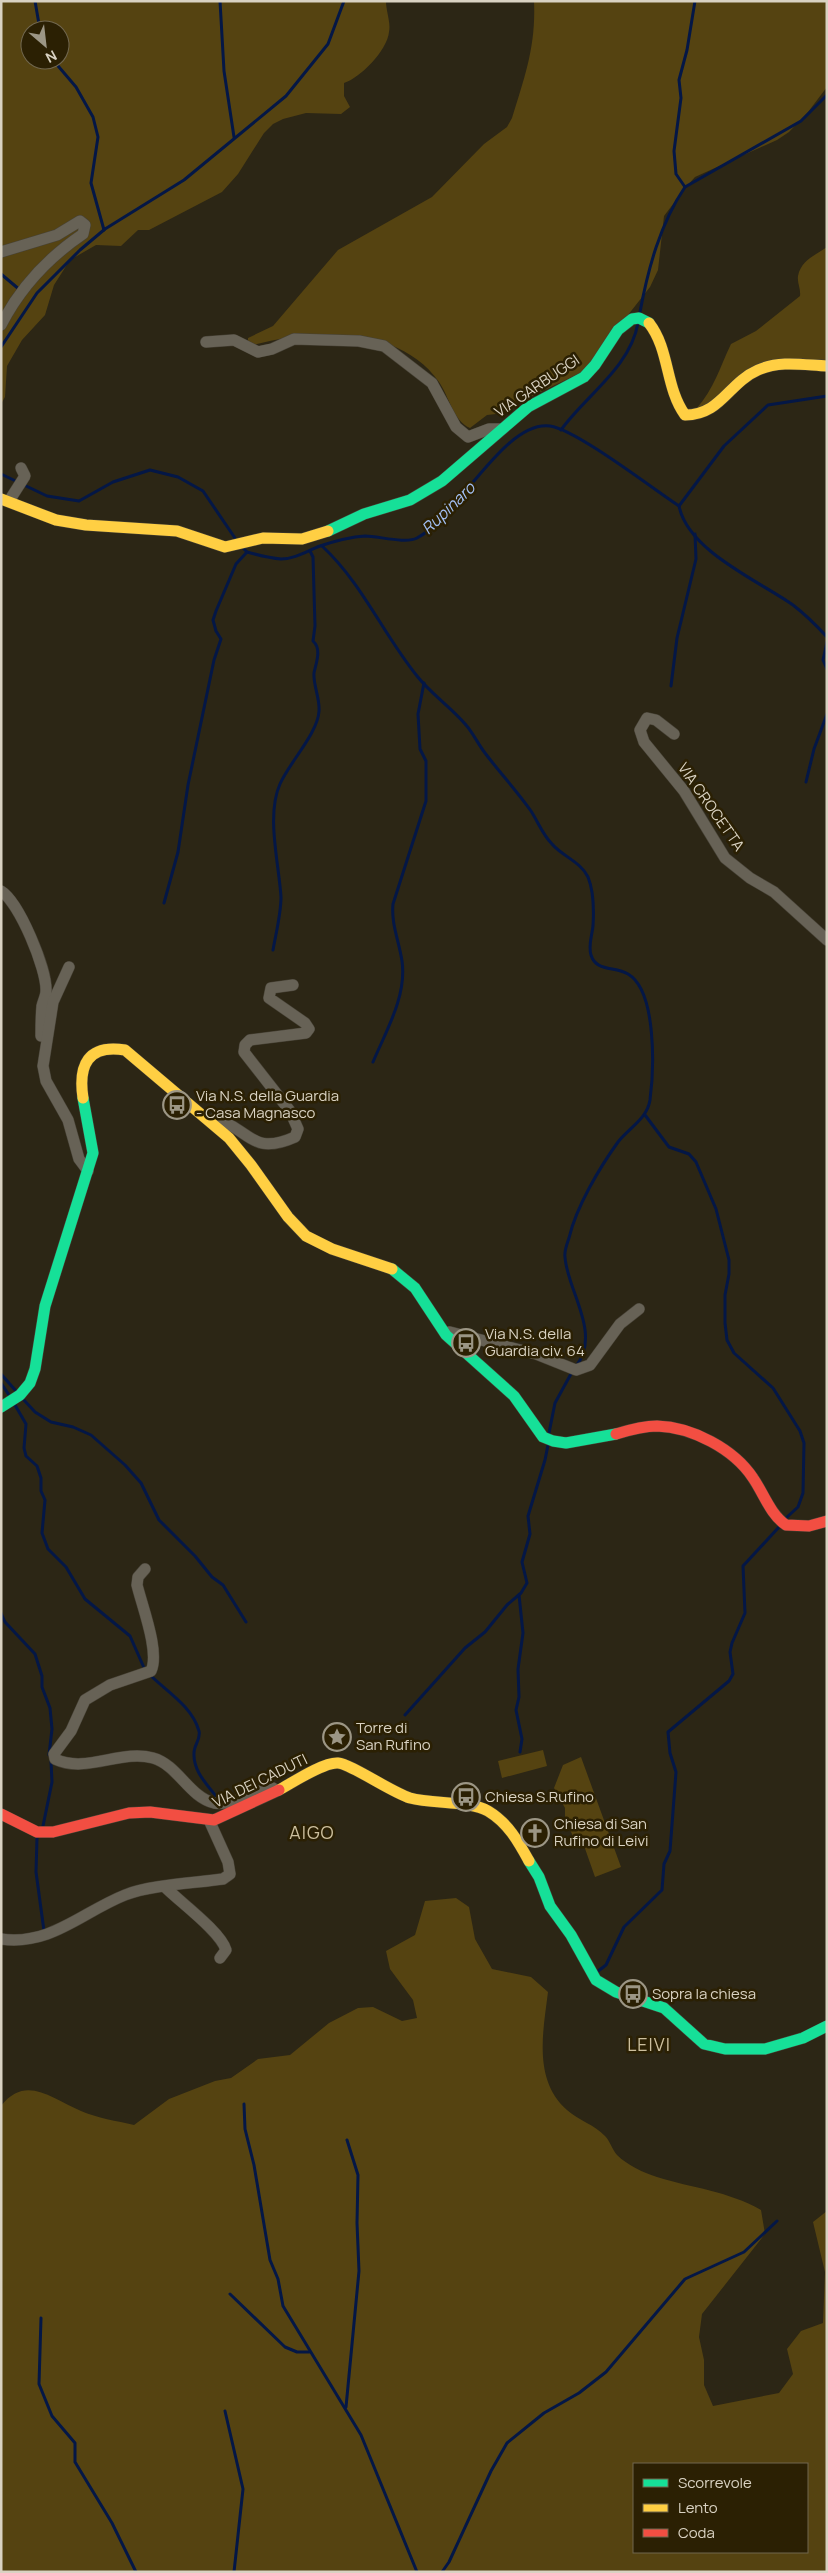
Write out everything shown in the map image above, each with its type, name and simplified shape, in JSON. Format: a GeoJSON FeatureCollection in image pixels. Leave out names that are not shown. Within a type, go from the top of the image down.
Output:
{"type":"FeatureCollection","features":[{"type":"Feature","properties":{"kind":"street"},"geometry":{"type":"LineString","coordinates":[[1,252],[57,235],[76,222],[80,221],[85,225],[83,234],[63,247],[22,290],[1,325]]}},
{"type":"Feature","properties":{"kind":"street","name":"VIA GARBUGGI"},"geometry":{"type":"LineString","coordinates":[[8,499],[56,520],[84,525],[178,531],[228,547],[260,538],[307,538],[361,515],[411,500],[473,456],[500,429],[531,406],[590,371],[619,329],[626,321],[636,317],[647,319],[654,327],[662,345],[673,397],[678,409],[685,416],[699,415],[707,412],[749,375],[765,366],[784,364],[827,366]]}},
{"type":"Feature","properties":{"kind":"street"},"geometry":{"type":"LineString","coordinates":[[206,342],[234,340],[258,352],[272,349],[294,339],[359,341],[384,346],[432,383],[456,427],[468,436],[489,429],[500,429]]}},
{"type":"Feature","properties":{"kind":"street"},"geometry":{"type":"LineString","coordinates":[[8,499],[23,472]]}},
{"type":"Feature","properties":{"kind":"street","name":"VIA CROCETTA"},"geometry":{"type":"LineString","coordinates":[[674,734],[656,720],[647,718],[640,730],[644,742],[684,792],[725,858],[750,878],[774,892],[827,940]]}},
{"type":"Feature","properties":{"kind":"street"},"geometry":{"type":"LineString","coordinates":[[1,891],[13,906],[36,946],[46,990],[42,1005],[39,1064],[42,1076],[68,1120],[78,1159],[88,1171]]}},
{"type":"Feature","properties":{"kind":"street"},"geometry":{"type":"LineString","coordinates":[[46,1082],[43,1066],[53,1002],[69,967]]}},
{"type":"Feature","properties":{"kind":"street"},"geometry":{"type":"LineString","coordinates":[[205,1118],[217,1119],[264,1145],[279,1144],[295,1137],[298,1129],[290,1110],[244,1052],[245,1045],[250,1040],[306,1033],[309,1029],[305,1023],[268,998],[271,988],[293,985]]}},
{"type":"Feature","properties":{"kind":"street"},"geometry":{"type":"LineString","coordinates":[[1,1407],[20,1395],[30,1383],[35,1369],[44,1306],[93,1153],[92,1136],[81,1079],[84,1066],[95,1051],[112,1047],[125,1050],[232,1141],[254,1166],[289,1218],[306,1236],[399,1272],[422,1295],[445,1333],[495,1375],[526,1409],[542,1436],[555,1442],[573,1442],[630,1429],[655,1426],[698,1436],[739,1462],[753,1477],[769,1508],[782,1523],[803,1528],[827,1521]]}},
{"type":"Feature","properties":{"kind":"street"},"geometry":{"type":"LineString","coordinates":[[445,1333],[450,1332],[536,1354],[576,1370],[590,1365],[620,1324],[639,1309]]}},
{"type":"Feature","properties":{"kind":"street"},"geometry":{"type":"LineString","coordinates":[[144,1568],[138,1577],[137,1585],[153,1647],[154,1665],[151,1671],[110,1685],[85,1700],[71,1731],[54,1754],[55,1759],[71,1765],[137,1756],[153,1758],[169,1766],[202,1796],[214,1803],[225,1802],[266,1789],[273,1788],[276,1791]]}},
{"type":"Feature","properties":{"kind":"street","name":"VIA DEI CADUTI"},"geometry":{"type":"LineString","coordinates":[[1,1814],[37,1832],[53,1832],[129,1812],[150,1812],[208,1820],[242,1809],[329,1764],[339,1763],[390,1790],[411,1798],[450,1805],[479,1806],[491,1813],[508,1828],[518,1841],[539,1877],[550,1906],[571,1935],[588,1970],[596,1980],[616,1992],[664,2008],[704,2044],[726,2049],[765,2049],[803,2038],[827,2026]]}},
{"type":"Feature","properties":{"kind":"street"},"geometry":{"type":"LineString","coordinates":[[1,1939],[35,1939],[49,1934],[125,1895],[223,1878],[230,1874],[228,1862],[208,1820]]}},
{"type":"Feature","properties":{"kind":"street"},"geometry":{"type":"LineString","coordinates":[[165,1888],[217,1932],[224,1941],[226,1950],[220,1958]]}},
{"type":"Feature","properties":{"kind":"shaded area"},"geometry":{"type":"Polygon","coordinates":[[[1,1],[386,1],[389,32],[383,47],[365,70],[344,83],[344,96],[350,107],[341,114],[306,113],[283,119],[273,124],[264,133],[238,174],[222,192],[149,230],[138,230],[121,246],[96,245],[70,260],[54,285],[45,315],[22,340],[7,366],[5,397],[1,404],[1,1]]]}},
{"type":"Feature","properties":{"kind":"shaded area"},"geometry":{"type":"Polygon","coordinates":[[[534,1],[827,1],[827,87],[808,112],[789,132],[777,140],[695,177],[664,216],[658,270],[650,287],[584,371],[518,403],[505,413],[487,415],[470,428],[464,425],[455,414],[439,382],[422,363],[402,350],[378,341],[353,336],[327,335],[301,336],[253,345],[248,343],[248,338],[273,326],[338,250],[432,197],[484,144],[507,127],[512,118],[529,61],[533,32],[534,1]]]}},
{"type":"Feature","properties":{"kind":"shaded area"},"geometry":{"type":"Polygon","coordinates":[[[827,247],[827,360],[778,359],[703,408],[696,409],[712,386],[731,344],[756,331],[800,296],[798,276],[802,266],[810,258],[827,247]]]}},
{"type":"Feature","properties":{"kind":"shaded area"},"geometry":{"type":"Polygon","coordinates":[[[543,1750],[547,1766],[502,1778],[498,1761],[543,1750]]]}},
{"type":"Feature","properties":{"kind":"shaded area"},"geometry":{"type":"Polygon","coordinates":[[[581,1757],[621,1867],[595,1877],[582,1840],[576,1842],[565,1820],[565,1808],[554,1788],[563,1765],[581,1757]]]}},
{"type":"Feature","properties":{"kind":"shaded area"},"geometry":{"type":"Polygon","coordinates":[[[456,1898],[469,1907],[475,1939],[492,1969],[531,1977],[548,1992],[543,2039],[545,2070],[549,2085],[556,2098],[567,2110],[601,2132],[617,2155],[636,2168],[670,2181],[736,2198],[761,2210],[765,2234],[702,2314],[699,2337],[704,2360],[704,2385],[713,2406],[779,2393],[793,2374],[787,2349],[801,2331],[823,2323],[825,2272],[813,2222],[827,2211],[827,2572],[1,2572],[1,2106],[10,2097],[30,2090],[50,2096],[87,2113],[134,2125],[169,2099],[215,2081],[231,2078],[258,2059],[290,2055],[329,2023],[358,2008],[373,2007],[402,2021],[417,2018],[413,2000],[390,1969],[386,1951],[415,1935],[425,1901],[456,1898]]]}},
{"type":"Feature","properties":{"kind":"waterway"},"geometry":{"type":"LineString","coordinates":[[35,1],[38,20]]}},
{"type":"Feature","properties":{"kind":"waterway"},"geometry":{"type":"LineString","coordinates":[[220,1],[224,71],[234,137]]}},
{"type":"Feature","properties":{"kind":"waterway"},"geometry":{"type":"LineString","coordinates":[[1,347],[37,293],[80,250],[105,229],[184,180],[286,96],[328,44],[344,1]]}},
{"type":"Feature","properties":{"kind":"waterway"},"geometry":{"type":"LineString","coordinates":[[685,187],[676,174],[674,151],[681,98],[679,80],[687,50],[695,1]]}},
{"type":"Feature","properties":{"kind":"waterway"},"geometry":{"type":"LineString","coordinates":[[62,70],[76,87],[93,117],[98,137],[91,183],[104,230]]}},
{"type":"Feature","properties":{"kind":"waterway"},"geometry":{"type":"LineString","coordinates":[[640,312],[656,247],[676,201],[685,187],[801,121],[827,95]]}},
{"type":"Feature","properties":{"kind":"waterway"},"geometry":{"type":"LineString","coordinates":[[1,274],[20,290]]}},
{"type":"Feature","properties":{"kind":"waterway"},"geometry":{"type":"LineString","coordinates":[[561,430],[616,368],[626,354],[638,323]]}},
{"type":"Feature","properties":{"kind":"waterway","name":"Rupinaro"},"geometry":{"type":"LineString","coordinates":[[244,549],[247,552],[281,559],[291,558],[320,546],[354,537],[365,536],[406,540],[417,538],[433,527],[449,511],[499,453],[516,438],[533,428],[550,426],[562,430],[596,449],[679,506],[724,446],[768,405],[827,396]]}},
{"type":"Feature","properties":{"kind":"waterway","name":"Rupinaro"},"geometry":{"type":"LineString","coordinates":[[1,474],[47,496],[79,501],[113,482],[150,470],[178,477],[203,491],[237,541]]}},
{"type":"Feature","properties":{"kind":"waterway"},"geometry":{"type":"LineString","coordinates":[[679,506],[685,522],[710,551],[744,575],[793,605],[827,637]]}},
{"type":"Feature","properties":{"kind":"waterway"},"geometry":{"type":"LineString","coordinates":[[671,686],[677,638],[696,559],[695,534]]}},
{"type":"Feature","properties":{"kind":"waterway"},"geometry":{"type":"LineString","coordinates":[[322,546],[336,560],[361,592],[393,643],[417,676],[469,728],[485,753],[531,811],[543,833],[556,848],[585,872],[590,883],[593,901],[593,926],[590,940],[593,960],[601,966],[628,974],[637,983],[649,1013],[652,1070],[648,1107],[641,1118],[618,1142],[596,1175],[577,1213],[565,1250],[567,1270],[581,1311],[586,1339],[577,1365]]}},
{"type":"Feature","properties":{"kind":"waterway"},"geometry":{"type":"LineString","coordinates":[[273,950],[281,897],[274,840],[276,796],[284,776],[314,729],[319,711],[314,678],[318,652],[313,641],[315,626],[313,557],[310,551]]}},
{"type":"Feature","properties":{"kind":"waterway"},"geometry":{"type":"LineString","coordinates":[[164,903],[178,852],[188,785],[214,660],[221,639],[216,631],[213,620],[236,564],[247,552]]}},
{"type":"Feature","properties":{"kind":"waterway"},"geometry":{"type":"LineString","coordinates":[[827,642],[823,660],[827,669]]}},
{"type":"Feature","properties":{"kind":"waterway"},"geometry":{"type":"LineString","coordinates":[[373,1062],[394,1013],[403,974],[394,926],[393,904],[426,801],[426,761],[420,749],[418,714],[424,683]]}},
{"type":"Feature","properties":{"kind":"waterway"},"geometry":{"type":"LineString","coordinates":[[806,782],[814,749],[827,714]]}},
{"type":"Feature","properties":{"kind":"waterway"},"geometry":{"type":"LineString","coordinates":[[645,1115],[669,1147],[689,1154],[696,1162],[716,1209],[729,1260],[729,1274],[725,1295],[727,1340],[734,1353],[773,1388],[800,1431],[804,1443],[803,1493],[798,1507],[786,1518]]}},
{"type":"Feature","properties":{"kind":"waterway"},"geometry":{"type":"LineString","coordinates":[[549,1433],[555,1403],[572,1372]]}},
{"type":"Feature","properties":{"kind":"waterway"},"geometry":{"type":"LineString","coordinates":[[1,1374],[16,1391]]}},
{"type":"Feature","properties":{"kind":"waterway"},"geometry":{"type":"LineString","coordinates":[[1,1383],[9,1395]]}},
{"type":"Feature","properties":{"kind":"waterway"},"geometry":{"type":"LineString","coordinates":[[23,1399],[35,1412],[51,1422],[73,1427],[91,1435],[125,1465],[141,1483],[159,1520],[195,1556],[212,1577],[223,1585],[246,1622]]}},
{"type":"Feature","properties":{"kind":"waterway"},"geometry":{"type":"LineString","coordinates":[[15,1405],[26,1424],[24,1448],[26,1456],[37,1466],[41,1478],[41,1491],[45,1500],[42,1533],[48,1549],[66,1567],[85,1599],[130,1636],[145,1670]]}},
{"type":"Feature","properties":{"kind":"waterway"},"geometry":{"type":"LineString","coordinates":[[405,1715],[465,1648],[485,1632],[507,1605],[521,1593],[527,1583],[522,1562],[530,1534],[528,1516],[548,1445]]}},
{"type":"Feature","properties":{"kind":"waterway"},"geometry":{"type":"LineString","coordinates":[[597,1972],[606,1965],[624,1927],[662,1890],[664,1864],[670,1851],[676,1772],[670,1753],[668,1732],[729,1681],[733,1674],[730,1652],[745,1613],[743,1566],[779,1527]]}},
{"type":"Feature","properties":{"kind":"waterway"},"geometry":{"type":"LineString","coordinates":[[519,1595],[523,1633],[518,1669],[519,1697],[516,1710],[522,1739],[520,1752]]}},
{"type":"Feature","properties":{"kind":"waterway"},"geometry":{"type":"LineString","coordinates":[[1,1613],[5,1622],[35,1654],[42,1676],[42,1687],[50,1708],[52,1729],[49,1755]]}},
{"type":"Feature","properties":{"kind":"waterway"},"geometry":{"type":"LineString","coordinates":[[149,1674],[185,1706],[196,1722],[199,1734],[194,1750],[194,1760],[202,1778],[218,1799]]}},
{"type":"Feature","properties":{"kind":"waterway"},"geometry":{"type":"LineString","coordinates":[[43,1826],[52,1782],[51,1761]]}},
{"type":"Feature","properties":{"kind":"waterway"},"geometry":{"type":"LineString","coordinates":[[37,1838],[36,1872],[44,1931]]}},
{"type":"Feature","properties":{"kind":"waterway"},"geometry":{"type":"LineString","coordinates":[[244,2104],[245,2129],[254,2165],[270,2260],[278,2279],[283,2306],[361,2435],[417,2572]]}},
{"type":"Feature","properties":{"kind":"waterway"},"geometry":{"type":"LineString","coordinates":[[346,2407],[359,2271],[358,2175],[347,2140]]}},
{"type":"Feature","properties":{"kind":"waterway"},"geometry":{"type":"LineString","coordinates":[[442,2572],[449,2562],[491,2471],[507,2443],[544,2413],[579,2393],[606,2372],[685,2279],[744,2252],[777,2221]]}},
{"type":"Feature","properties":{"kind":"waterway"},"geometry":{"type":"LineString","coordinates":[[230,2294],[285,2347],[297,2352],[309,2352]]}},
{"type":"Feature","properties":{"kind":"waterway"},"geometry":{"type":"LineString","coordinates":[[41,2318],[39,2384],[52,2416],[75,2443],[75,2462],[112,2523],[136,2572]]}},
{"type":"Feature","properties":{"kind":"waterway"},"geometry":{"type":"LineString","coordinates":[[225,2411],[243,2489],[234,2572]]}},
{"type":"Feature","properties":{"kind":"traffic: fast"},"geometry":{"type":"LineString","coordinates":[[328,531],[364,514],[410,500],[442,481],[528,407],[584,377],[595,365],[618,330],[632,319],[639,318],[649,323]]}},
{"type":"Feature","properties":{"kind":"traffic: fast"},"geometry":{"type":"LineString","coordinates":[[1,1407],[20,1395],[30,1383],[35,1369],[45,1306],[93,1153],[83,1098]]}},
{"type":"Feature","properties":{"kind":"traffic: fast"},"geometry":{"type":"LineString","coordinates":[[392,1269],[415,1288],[446,1335],[514,1396],[543,1437],[566,1443],[616,1434]]}},
{"type":"Feature","properties":{"kind":"traffic: fast"},"geometry":{"type":"LineString","coordinates":[[529,1861],[539,1877],[550,1906],[571,1935],[596,1980],[616,1992],[664,2008],[704,2044],[725,2049],[765,2049],[803,2038],[827,2026]]}},
{"type":"Feature","properties":{"kind":"traffic: slow"},"geometry":{"type":"LineString","coordinates":[[649,323],[661,345],[674,393],[685,415],[697,414],[707,410],[748,376],[766,367],[792,364],[827,366]]}},
{"type":"Feature","properties":{"kind":"traffic: slow"},"geometry":{"type":"LineString","coordinates":[[1,499],[56,520],[86,525],[177,531],[225,547],[263,538],[302,539],[328,531]]}},
{"type":"Feature","properties":{"kind":"traffic: slow"},"geometry":{"type":"LineString","coordinates":[[83,1098],[82,1076],[88,1059],[102,1050],[125,1050],[229,1138],[288,1217],[306,1236],[332,1249],[392,1269]]}},
{"type":"Feature","properties":{"kind":"traffic: slow"},"geometry":{"type":"LineString","coordinates":[[279,1790],[324,1766],[338,1763],[410,1798],[462,1804],[488,1811],[507,1827],[529,1861]]}},
{"type":"Feature","properties":{"kind":"traffic: jam"},"geometry":{"type":"LineString","coordinates":[[616,1434],[641,1427],[657,1426],[684,1430],[698,1435],[724,1449],[745,1467],[771,1510],[786,1525],[809,1526],[827,1521]]}},
{"type":"Feature","properties":{"kind":"traffic: jam"},"geometry":{"type":"LineString","coordinates":[[1,1814],[37,1832],[53,1832],[129,1813],[150,1812],[214,1820],[279,1790]]}},
{"type":"Feature","properties":{"kind":"place","name":"Via N.S. della Guardia - Casa Magnasco"},"geometry":{"type":"Point","coordinates":[177,1105]}},
{"type":"Feature","properties":{"kind":"place","name":"Via N.S. della Guardia civ. 64"},"geometry":{"type":"Point","coordinates":[466,1343]}},
{"type":"Feature","properties":{"kind":"place","name":"Torre di San Rufino"},"geometry":{"type":"Point","coordinates":[337,1737]}},
{"type":"Feature","properties":{"kind":"place","name":"Chiesa S.Rufino"},"geometry":{"type":"Point","coordinates":[466,1797]}},
{"type":"Feature","properties":{"kind":"place","name":"Chiesa di San Rufino di Leivi"},"geometry":{"type":"Point","coordinates":[535,1833]}},
{"type":"Feature","properties":{"kind":"place","name":"Sopra la chiesa"},"geometry":{"type":"Point","coordinates":[633,1994]}},
{"type":"Feature","properties":{"kind":"district","name":"AIGO"},"geometry":{"type":"Point","coordinates":[312,1833]}},
{"type":"Feature","properties":{"kind":"district","name":"LEIVI"},"geometry":{"type":"Point","coordinates":[649,2045]}}]}
